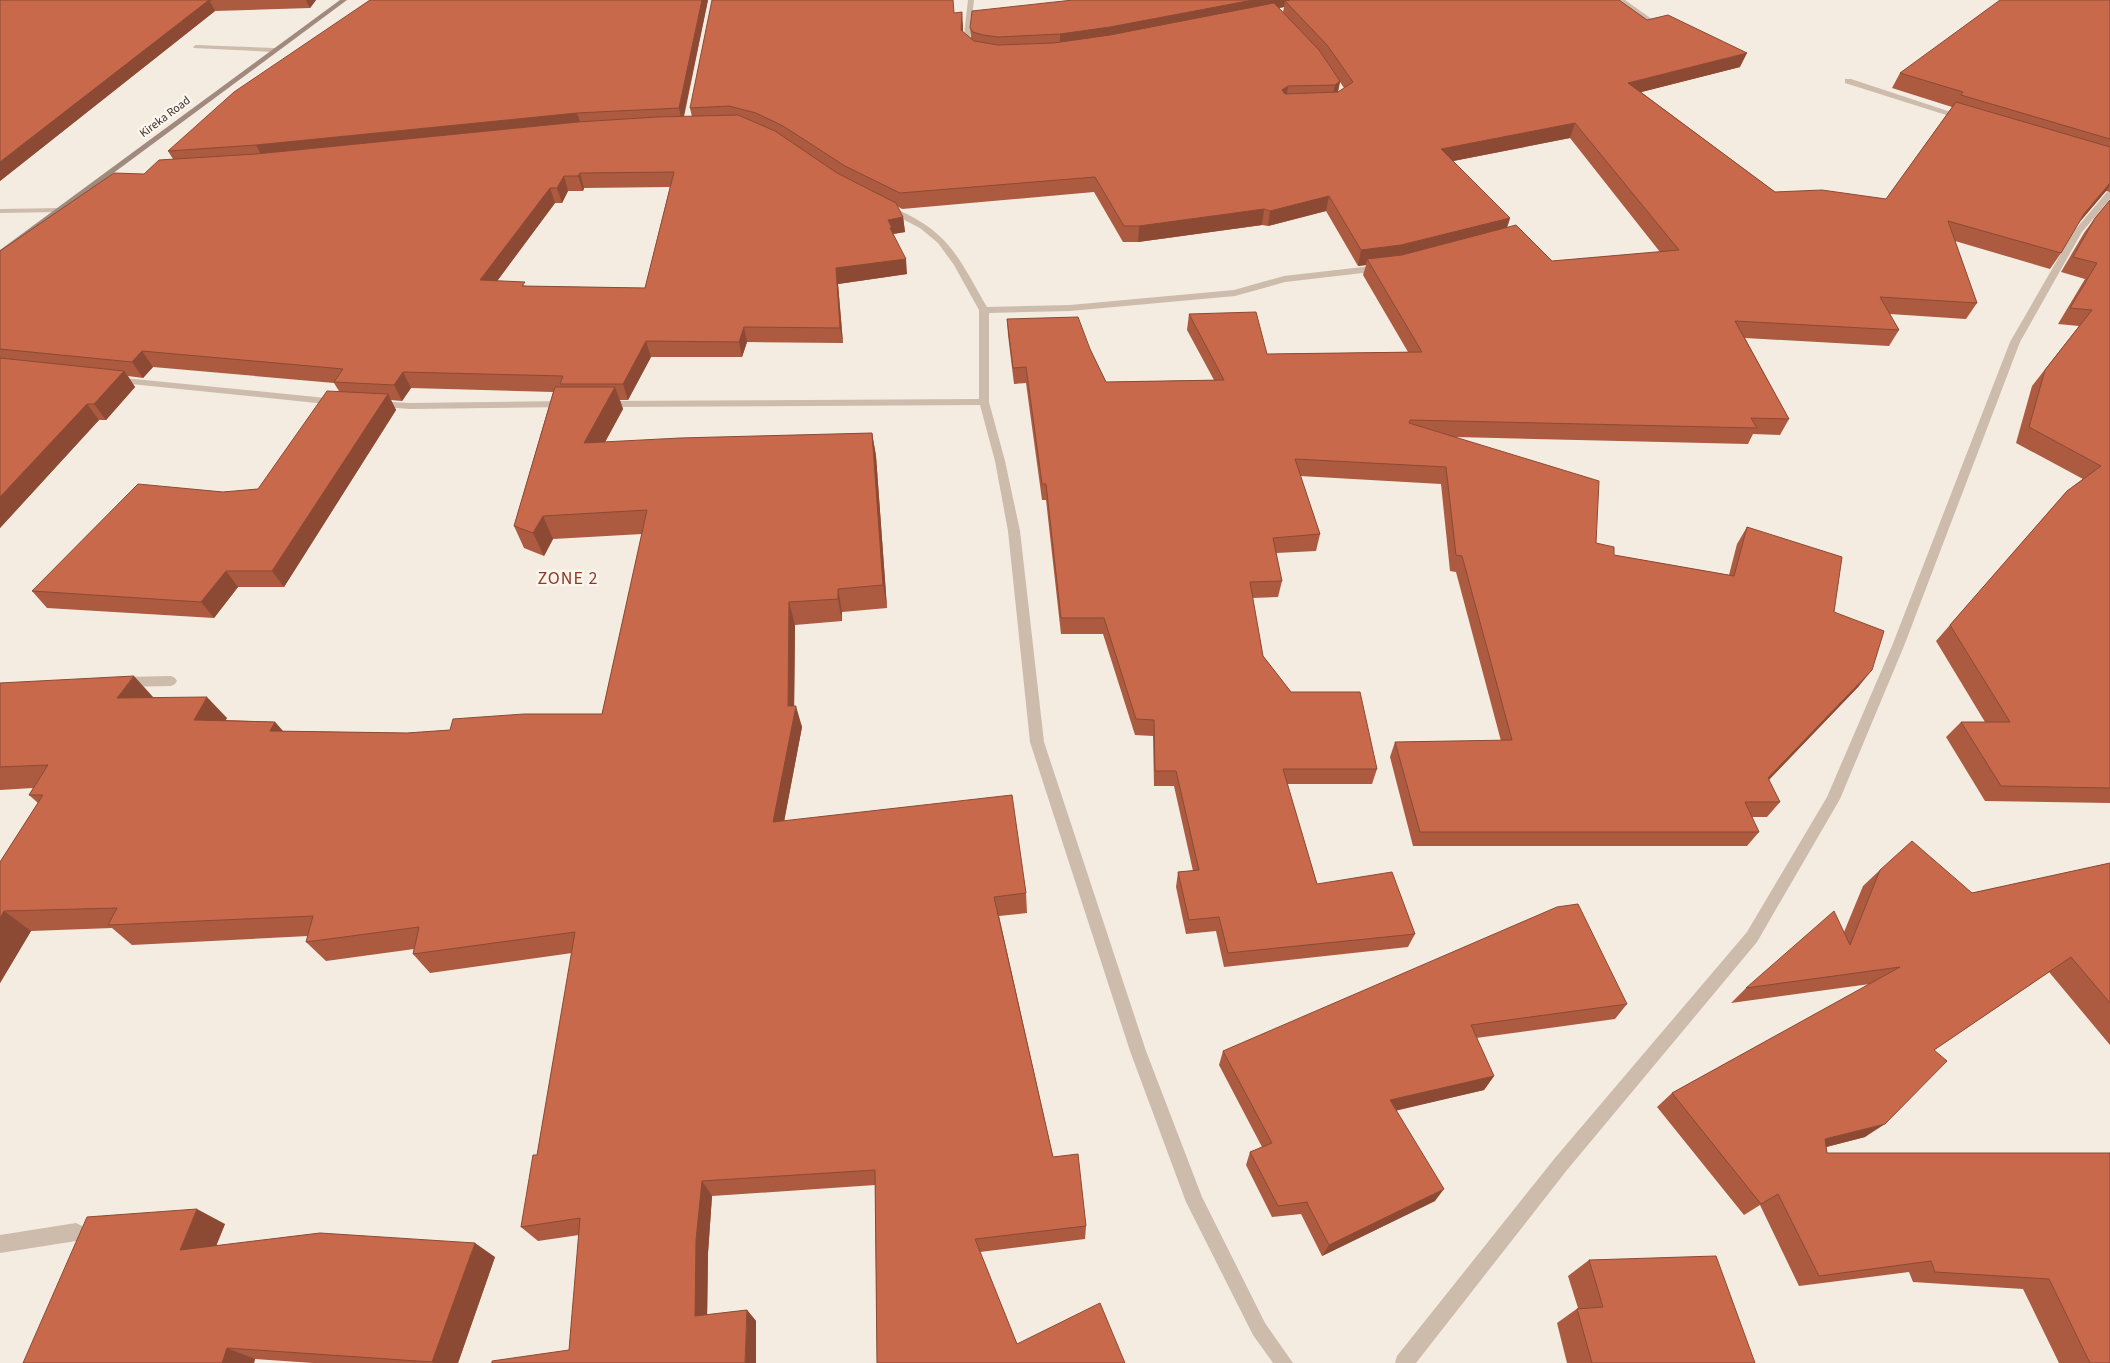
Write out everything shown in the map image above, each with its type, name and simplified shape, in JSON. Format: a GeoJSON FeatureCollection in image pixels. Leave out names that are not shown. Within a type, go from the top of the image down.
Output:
{"type":"FeatureCollection","features":[{"type":"Feature","properties":{"kind":"main road","name":"Kireka Road"},"geometry":{"type":"LineString","coordinates":[[0,254],[344,0]]}},
{"type":"Feature","properties":{"kind":"street"},"geometry":{"type":"LineString","coordinates":[[971,0],[966,43],[971,49],[978,52]]}},
{"type":"Feature","properties":{"kind":"street"},"geometry":{"type":"LineString","coordinates":[[1621,0],[1660,27]]}},
{"type":"Feature","properties":{"kind":"street"},"geometry":{"type":"LineString","coordinates":[[196,47],[274,50]]}},
{"type":"Feature","properties":{"kind":"street"},"geometry":{"type":"LineString","coordinates":[[1848,81],[1970,119]]}},
{"type":"Feature","properties":{"kind":"street"},"geometry":{"type":"LineString","coordinates":[[105,175],[123,175]]}},
{"type":"Feature","properties":{"kind":"street"},"geometry":{"type":"LineString","coordinates":[[1404,1363],[1561,1164],[1752,937],[1833,799],[1898,646],[2015,342],[2078,231],[2110,194]]}},
{"type":"Feature","properties":{"kind":"street"},"geometry":{"type":"LineString","coordinates":[[884,206],[916,223],[940,239],[954,258],[984,310],[984,402],[1000,461],[1014,531],[1037,742],[1138,1050],[1195,1202],[1259,1329],[1284,1363]]}},
{"type":"Feature","properties":{"kind":"street"},"geometry":{"type":"LineString","coordinates":[[0,211],[58,210]]}},
{"type":"Feature","properties":{"kind":"street"},"geometry":{"type":"LineString","coordinates":[[984,310],[1070,308],[1225,294],[1284,279],[1388,267]]}},
{"type":"Feature","properties":{"kind":"street"},"geometry":{"type":"LineString","coordinates":[[98,378],[356,403],[409,406],[576,404]]}},
{"type":"Feature","properties":{"kind":"street"},"geometry":{"type":"LineString","coordinates":[[596,404],[984,402]]}},
{"type":"Feature","properties":{"kind":"street"},"geometry":{"type":"LineString","coordinates":[[106,683],[171,681]]}},
{"type":"Feature","properties":{"kind":"street"},"geometry":{"type":"LineString","coordinates":[[0,1244],[76,1232]]}},
{"type":"Feature","properties":{"kind":"building"},"geometry":{"type":"Polygon","coordinates":[[[0,0],[209,0],[0,162],[0,0]]]}},
{"type":"Feature","properties":{"kind":"building"},"geometry":{"type":"Polygon","coordinates":[[[370,0],[702,0],[679,108],[577,113],[256,145],[168,151],[234,92],[370,0]]]}},
{"type":"Feature","properties":{"kind":"building"},"geometry":{"type":"Polygon","coordinates":[[[712,0],[953,0],[954,13],[962,12],[961,30],[974,41],[998,45],[1054,43],[1110,35],[1274,3],[1319,50],[1340,81],[1335,85],[1288,86],[1282,90],[1285,94],[1338,92],[1353,82],[1327,45],[1285,1],[1619,0],[1647,20],[1668,15],[1747,53],[1628,83],[1775,192],[1822,190],[1886,199],[1956,102],[2110,147],[2110,183],[2084,214],[2061,253],[1948,221],[1977,303],[1880,297],[1899,330],[1735,321],[1789,419],[1751,418],[1757,428],[1410,420],[1409,423],[1599,481],[1596,543],[1614,547],[1614,555],[1734,576],[1747,527],[1842,557],[1834,612],[1884,631],[1872,670],[1768,778],[1780,802],[1745,802],[1759,832],[1420,832],[1395,742],[1512,740],[1462,556],[1456,555],[1446,467],[1295,459],[1320,534],[1273,538],[1282,581],[1250,582],[1263,656],[1291,692],[1360,692],[1377,769],[1283,769],[1317,884],[1392,872],[1415,934],[1228,953],[1219,917],[1189,920],[1178,872],[1199,870],[1176,771],[1155,771],[1154,720],[1136,719],[1104,618],[1061,618],[1046,484],[1042,484],[1026,367],[1013,368],[1007,319],[1078,317],[1090,349],[1106,382],[1224,380],[1189,314],[1256,312],[1267,354],[1422,352],[1367,259],[1402,255],[1516,225],[1552,261],[1679,250],[1575,123],[1441,149],[1510,218],[1401,245],[1361,250],[1329,196],[1270,211],[1264,209],[1139,226],[1124,226],[1095,177],[900,193],[845,166],[783,126],[756,113],[729,106],[690,108],[712,0]]]}},
{"type":"Feature","properties":{"kind":"building"},"geometry":{"type":"Polygon","coordinates":[[[1073,0],[1253,0],[1110,27],[1060,34],[998,37],[973,32],[970,28],[972,11],[1073,0]]]}},
{"type":"Feature","properties":{"kind":"building"},"geometry":{"type":"Polygon","coordinates":[[[2000,0],[2110,0],[2110,139],[1961,95],[1963,92],[1900,73],[2000,0]]]}},
{"type":"Feature","properties":{"kind":"building"},"geometry":{"type":"Polygon","coordinates":[[[738,115],[775,131],[837,173],[896,203],[903,217],[888,220],[892,228],[890,228],[906,259],[836,268],[840,328],[744,327],[739,342],[646,341],[623,384],[560,384],[563,376],[403,372],[394,385],[334,382],[343,369],[142,351],[132,362],[0,349],[0,251],[114,173],[144,174],[159,160],[256,154],[578,122],[657,117],[738,115]],[[674,172],[580,173],[578,176],[564,176],[557,188],[550,188],[480,280],[525,282],[522,286],[645,288],[674,172]]]}},
{"type":"Feature","properties":{"kind":"building"},"geometry":{"type":"Polygon","coordinates":[[[2110,200],[2110,788],[2001,786],[1961,722],[2010,722],[1950,625],[2067,491],[2101,466],[2029,427],[2045,370],[2092,310],[2070,308],[2097,263],[2073,257],[2095,218],[2110,200]]]}},
{"type":"Feature","properties":{"kind":"building"},"geometry":{"type":"Polygon","coordinates":[[[0,358],[124,371],[94,404],[87,404],[0,497],[0,358]]]}},
{"type":"Feature","properties":{"kind":"building"},"geometry":{"type":"Polygon","coordinates":[[[555,387],[615,387],[584,443],[680,438],[872,433],[883,585],[838,589],[838,599],[789,602],[788,706],[796,706],[773,822],[1012,795],[1026,893],[994,897],[1053,1157],[1078,1154],[1086,1226],[975,1239],[1017,1344],[1100,1303],[1125,1363],[877,1363],[875,1170],[702,1181],[696,1240],[695,1316],[747,1310],[745,1363],[492,1363],[492,1361],[569,1350],[580,1218],[521,1227],[533,1155],[537,1155],[575,932],[413,954],[419,927],[306,942],[313,916],[108,925],[117,908],[4,911],[0,918],[0,862],[43,795],[29,795],[48,765],[0,767],[0,683],[134,676],[117,698],[207,697],[194,720],[275,722],[270,731],[407,733],[450,730],[453,719],[524,714],[602,714],[647,510],[543,516],[533,533],[514,526],[555,387]]]}},
{"type":"Feature","properties":{"kind":"building"},"geometry":{"type":"Polygon","coordinates":[[[327,391],[388,394],[272,571],[226,571],[201,602],[32,591],[138,484],[223,492],[258,489],[327,391]]]}},
{"type":"Feature","properties":{"kind":"building"},"geometry":{"type":"Polygon","coordinates":[[[1912,841],[1972,893],[2110,863],[2110,1003],[2071,957],[1934,1050],[1947,1061],[1885,1124],[1825,1139],[1827,1153],[2110,1153],[2110,1363],[2090,1363],[2049,1279],[1935,1272],[1931,1261],[1819,1276],[1778,1194],[1761,1204],[1672,1093],[1900,967],[1746,988],[1834,911],[1850,945],[1880,870],[1912,841]]]}},
{"type":"Feature","properties":{"kind":"building"},"geometry":{"type":"Polygon","coordinates":[[[1578,904],[1627,1004],[1471,1025],[1494,1076],[1390,1100],[1444,1189],[1329,1245],[1308,1202],[1278,1206],[1250,1152],[1272,1143],[1223,1051],[1557,907],[1578,904]]]}},
{"type":"Feature","properties":{"kind":"building"},"geometry":{"type":"Polygon","coordinates":[[[197,1209],[180,1250],[320,1233],[475,1243],[432,1362],[227,1348],[222,1363],[23,1363],[87,1217],[197,1209]]]}},
{"type":"Feature","properties":{"kind":"building"},"geometry":{"type":"Polygon","coordinates":[[[1716,1256],[1755,1363],[1592,1363],[1577,1309],[1603,1307],[1589,1260],[1716,1256]]]}},
{"type":"Feature","properties":{"kind":"district","name":"ZONE 2"},"geometry":{"type":"Point","coordinates":[568,578]}}]}
